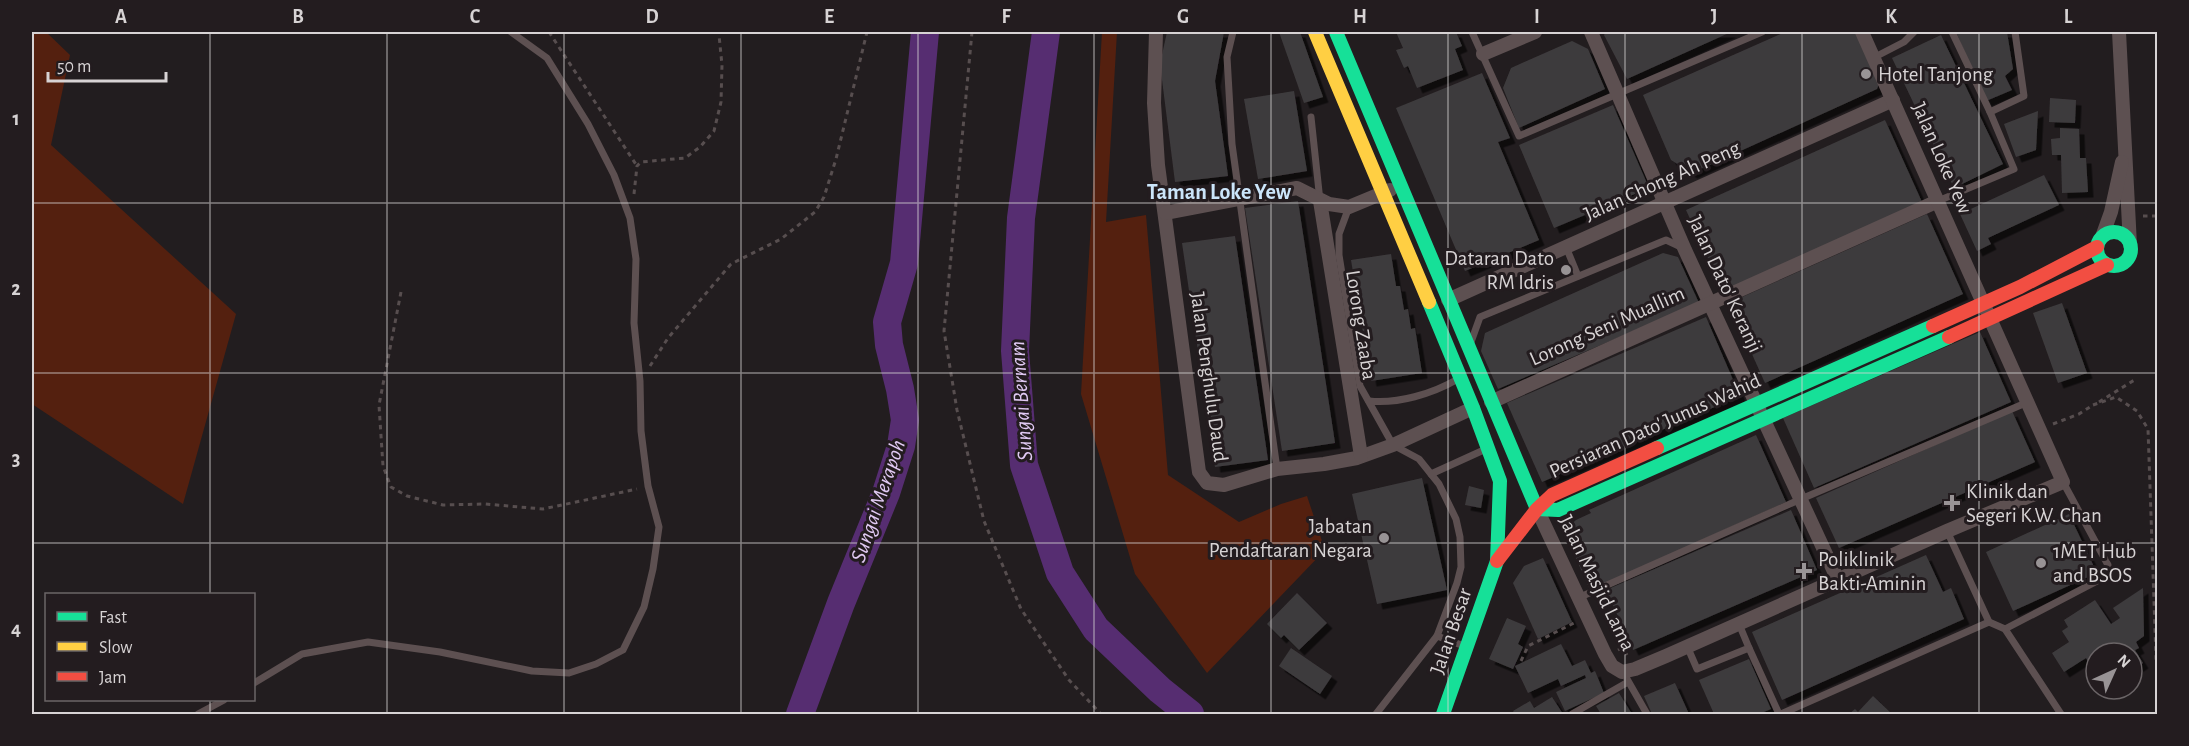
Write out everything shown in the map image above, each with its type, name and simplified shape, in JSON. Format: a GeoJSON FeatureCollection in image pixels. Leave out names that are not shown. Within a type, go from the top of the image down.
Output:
{"type":"FeatureCollection","features":[{"type":"Feature","properties":{"kind":"main road"},"geometry":{"type":"LineString","coordinates":[[1315,32],[1361,146],[1384,192],[1489,448],[1509,488],[1537,509]]}},
{"type":"Feature","properties":{"kind":"main road"},"geometry":{"type":"LineString","coordinates":[[1336,32],[1537,509]]}},
{"type":"Feature","properties":{"kind":"main road"},"geometry":{"type":"LineString","coordinates":[[2118,233],[2130,245],[2130,255],[2118,266],[2107,265],[2099,258],[2100,242],[2107,234],[2118,233]]}},
{"type":"Feature","properties":{"kind":"main road","name":"Persiaran Dato' Junus Wahid"},"geometry":{"type":"LineString","coordinates":[[1537,509],[1552,495],[2020,287],[2100,242]]}},
{"type":"Feature","properties":{"kind":"main road","name":"Persiaran Dato' Junus Wahid"},"geometry":{"type":"LineString","coordinates":[[1537,509],[1558,510],[1991,319],[2107,265]]}},
{"type":"Feature","properties":{"kind":"main road"},"geometry":{"type":"LineString","coordinates":[[1497,561],[1500,519],[1509,488]]}},
{"type":"Feature","properties":{"kind":"main road"},"geometry":{"type":"LineString","coordinates":[[1497,561],[1537,509]]}},
{"type":"Feature","properties":{"kind":"main road","name":"Jalan Besar"},"geometry":{"type":"LineString","coordinates":[[1443,714],[1497,561]]}},
{"type":"Feature","properties":{"kind":"street","name":"Jalan Penghulu Daud"},"geometry":{"type":"LineString","coordinates":[[1156,32],[1154,103],[1158,165],[1199,472],[1207,483],[1224,485],[1277,469],[1324,464],[1361,456],[1393,445],[1473,408]]}},
{"type":"Feature","properties":{"kind":"street"},"geometry":{"type":"LineString","coordinates":[[1483,54],[1535,32]]}},
{"type":"Feature","properties":{"kind":"street","name":"Jalan Dato' Keranji"},"geometry":{"type":"LineString","coordinates":[[1591,32],[1685,250],[1838,580]]}},
{"type":"Feature","properties":{"kind":"street","name":"Jalan Loke Yew"},"geometry":{"type":"LineString","coordinates":[[1862,32],[2063,482]]}},
{"type":"Feature","properties":{"kind":"street"},"geometry":{"type":"LineString","coordinates":[[2119,32],[2130,245]]}},
{"type":"Feature","properties":{"kind":"street","name":"Jalan Chong Ah Peng"},"geometry":{"type":"LineString","coordinates":[[1448,300],[1893,100]]}},
{"type":"Feature","properties":{"kind":"street"},"geometry":{"type":"LineString","coordinates":[[2100,242],[2111,212],[2124,152]]}},
{"type":"Feature","properties":{"kind":"street"},"geometry":{"type":"LineString","coordinates":[[1165,213],[1297,188],[1320,201],[1349,207],[1401,184]]}},
{"type":"Feature","properties":{"kind":"street","name":"Lorong Zaaba"},"geometry":{"type":"LineString","coordinates":[[1320,201],[1361,456]]}},
{"type":"Feature","properties":{"kind":"street","name":"Lorong Seni Muallim"},"geometry":{"type":"LineString","coordinates":[[1491,402],[1938,201]]}},
{"type":"Feature","properties":{"kind":"street"},"geometry":{"type":"LineString","coordinates":[[1625,677],[1635,669],[2063,482]]}},
{"type":"Feature","properties":{"kind":"street","name":"Jalan Masjid Lama"},"geometry":{"type":"LineString","coordinates":[[1537,509],[1605,654],[1612,666],[1625,677]]}},
{"type":"Feature","properties":{"kind":"lane"},"geometry":{"type":"LineString","coordinates":[[255,681],[302,654],[368,642],[431,650],[532,671],[569,673],[596,664],[623,650],[644,608],[653,569],[659,526],[648,486],[641,431],[640,381],[634,323],[636,259],[630,218],[614,175],[588,124],[547,58],[511,32]]}},
{"type":"Feature","properties":{"kind":"lane"},"geometry":{"type":"LineString","coordinates":[[1233,32],[1227,57],[1232,144],[1277,469]]}},
{"type":"Feature","properties":{"kind":"lane"},"geometry":{"type":"LineString","coordinates":[[1472,32],[1520,136],[1762,32]]}},
{"type":"Feature","properties":{"kind":"lane"},"geometry":{"type":"LineString","coordinates":[[1874,58],[1904,42],[1914,32]]}},
{"type":"Feature","properties":{"kind":"lane"},"geometry":{"type":"LineString","coordinates":[[1938,201],[2014,169],[1952,32]]}},
{"type":"Feature","properties":{"kind":"lane"},"geometry":{"type":"LineString","coordinates":[[1990,112],[2024,96],[2014,32]]}},
{"type":"Feature","properties":{"kind":"lane"},"geometry":{"type":"LineString","coordinates":[[1311,117],[1320,201]]}},
{"type":"Feature","properties":{"kind":"lane"},"geometry":{"type":"LineString","coordinates":[[1349,207],[1339,234],[1339,255],[1360,386],[1393,445],[1419,459],[1448,499],[1460,537],[1461,567],[1457,584],[1437,636],[1376,714]]}},
{"type":"Feature","properties":{"kind":"lane"},"geometry":{"type":"LineString","coordinates":[[1469,348],[1480,317],[1666,240],[1676,243],[1685,250]]}},
{"type":"Feature","properties":{"kind":"lane"},"geometry":{"type":"LineString","coordinates":[[1566,247],[1578,276]]}},
{"type":"Feature","properties":{"kind":"lane"},"geometry":{"type":"LineString","coordinates":[[1369,401],[1385,403],[1432,392],[1460,378]]}},
{"type":"Feature","properties":{"kind":"lane"},"geometry":{"type":"LineString","coordinates":[[1578,598],[2028,402]]}},
{"type":"Feature","properties":{"kind":"lane"},"geometry":{"type":"LineString","coordinates":[[1431,474],[1489,448]]}},
{"type":"Feature","properties":{"kind":"lane"},"geometry":{"type":"LineString","coordinates":[[2005,629],[2103,578],[2108,565],[2063,482]]}},
{"type":"Feature","properties":{"kind":"lane"},"geometry":{"type":"LineString","coordinates":[[1947,531],[1989,622],[2005,629],[2061,714]]}},
{"type":"Feature","properties":{"kind":"lane"},"geometry":{"type":"LineString","coordinates":[[1739,624],[1780,714],[1989,622]]}},
{"type":"Feature","properties":{"kind":"lane"},"geometry":{"type":"LineString","coordinates":[[1437,636],[1467,648]]}},
{"type":"Feature","properties":{"kind":"lane"},"geometry":{"type":"LineString","coordinates":[[1687,646],[1697,669],[1749,648]]}},
{"type":"Feature","properties":{"kind":"lane"},"geometry":{"type":"LineString","coordinates":[[1572,714],[1625,677],[1647,714]]}},
{"type":"Feature","properties":{"kind":"lane"},"geometry":{"type":"LineString","coordinates":[[198,714],[221,701]]}},
{"type":"Feature","properties":{"kind":"path"},"geometry":{"type":"LineString","coordinates":[[549,32],[637,166]]}},
{"type":"Feature","properties":{"kind":"path"},"geometry":{"type":"LineString","coordinates":[[640,381],[669,338],[731,264],[781,239],[815,212],[824,197],[836,159],[867,32]]}},
{"type":"Feature","properties":{"kind":"path"},"geometry":{"type":"LineString","coordinates":[[972,32],[944,332],[957,410],[984,521],[1021,609],[1069,680],[1101,714]]}},
{"type":"Feature","properties":{"kind":"path"},"geometry":{"type":"LineString","coordinates":[[630,218],[637,166],[641,162],[685,158],[700,147],[714,131],[721,102],[722,65],[718,33]]}},
{"type":"Feature","properties":{"kind":"path"},"geometry":{"type":"LineString","coordinates":[[401,292],[379,405],[383,466],[391,487],[407,496],[443,506],[485,504],[543,509],[648,486]]}},
{"type":"Feature","properties":{"kind":"path"},"geometry":{"type":"LineString","coordinates":[[2040,429],[2079,414],[2136,379]]}},
{"type":"Feature","properties":{"kind":"path"},"geometry":{"type":"LineString","coordinates":[[2093,405],[2116,398],[2137,411],[2148,429],[2157,658]]}},
{"type":"Feature","properties":{"kind":"path"},"geometry":{"type":"LineString","coordinates":[[1521,662],[1527,646],[1587,617]]}},
{"type":"Feature","properties":{"kind":"path"},"geometry":{"type":"LineString","coordinates":[[1605,654],[1622,648],[1626,656],[1637,651]]}},
{"type":"Feature","properties":{"kind":"shaded area"},"geometry":{"type":"Polygon","coordinates":[[[32,32],[46,32],[70,55],[51,145],[236,314],[183,504],[32,404],[32,32]]]}},
{"type":"Feature","properties":{"kind":"shaded area"},"geometry":{"type":"Polygon","coordinates":[[[1102,32],[1117,32],[1106,222],[1146,215],[1168,475],[1239,522],[1281,504],[1307,496],[1325,550],[1207,673],[1135,574],[1081,394],[1102,32]]]}},
{"type":"Feature","properties":{"kind":"building"},"geometry":{"type":"Polygon","coordinates":[[[1167,32],[1224,32],[1215,81],[1228,176],[1175,182],[1160,64],[1167,32]]]}},
{"type":"Feature","properties":{"kind":"building"},"geometry":{"type":"Polygon","coordinates":[[[1279,32],[1300,32],[1323,97],[1304,103],[1279,32]]]}},
{"type":"Feature","properties":{"kind":"building"},"geometry":{"type":"Polygon","coordinates":[[[1396,32],[1456,32],[1462,46],[1455,49],[1463,70],[1417,88],[1408,66],[1404,68],[1396,50],[1403,48],[1396,32]]]}},
{"type":"Feature","properties":{"kind":"building"},"geometry":{"type":"Polygon","coordinates":[[[1606,32],[1731,32],[1627,79],[1604,35],[1606,32]]]}},
{"type":"Feature","properties":{"kind":"building"},"geometry":{"type":"Polygon","coordinates":[[[1785,32],[1859,32],[1880,81],[1877,89],[1692,173],[1671,160],[1643,95],[1785,32]]]}},
{"type":"Feature","properties":{"kind":"building"},"geometry":{"type":"Polygon","coordinates":[[[1956,32],[2007,32],[2013,69],[2005,76],[2012,90],[1986,101],[1956,32]]]}},
{"type":"Feature","properties":{"kind":"building"},"geometry":{"type":"Polygon","coordinates":[[[1941,35],[2003,164],[1954,188],[1892,58],[1941,35]]]}},
{"type":"Feature","properties":{"kind":"building"},"geometry":{"type":"Polygon","coordinates":[[[1572,41],[1588,49],[1605,89],[1519,128],[1503,88],[1511,68],[1572,41]]]}},
{"type":"Feature","properties":{"kind":"building"},"geometry":{"type":"Polygon","coordinates":[[[1482,73],[1510,138],[1498,142],[1539,240],[1465,271],[1396,108],[1482,73]]]}},
{"type":"Feature","properties":{"kind":"building"},"geometry":{"type":"Polygon","coordinates":[[[1294,91],[1307,171],[1258,179],[1244,99],[1294,91]]]}},
{"type":"Feature","properties":{"kind":"building"},"geometry":{"type":"Polygon","coordinates":[[[2050,98],[2076,100],[2075,123],[2049,122],[2050,98]]]}},
{"type":"Feature","properties":{"kind":"building"},"geometry":{"type":"Polygon","coordinates":[[[1613,105],[1649,188],[1554,228],[1519,145],[1613,105]]]}},
{"type":"Feature","properties":{"kind":"building"},"geometry":{"type":"Polygon","coordinates":[[[2038,111],[2036,150],[2016,157],[2004,124],[2038,111]]]}},
{"type":"Feature","properties":{"kind":"building"},"geometry":{"type":"Polygon","coordinates":[[[1885,120],[1922,202],[1723,291],[1686,210],[1885,120]]]}},
{"type":"Feature","properties":{"kind":"building"},"geometry":{"type":"Polygon","coordinates":[[[2060,128],[2079,129],[2080,158],[2086,158],[2088,192],[2062,193],[2061,155],[2052,155],[2051,139],[2060,138],[2060,128]]]}},
{"type":"Feature","properties":{"kind":"building"},"geometry":{"type":"Polygon","coordinates":[[[2044,175],[2059,205],[1988,238],[1991,244],[1977,251],[1960,214],[2044,175]]]}},
{"type":"Feature","properties":{"kind":"building"},"geometry":{"type":"Polygon","coordinates":[[[1298,201],[1335,443],[1282,451],[1245,208],[1298,201]]]}},
{"type":"Feature","properties":{"kind":"building"},"geometry":{"type":"Polygon","coordinates":[[[1927,214],[1963,294],[1765,383],[1729,303],[1927,214]]]}},
{"type":"Feature","properties":{"kind":"building"},"geometry":{"type":"Polygon","coordinates":[[[1235,236],[1268,460],[1215,467],[1182,243],[1235,236]]]}},
{"type":"Feature","properties":{"kind":"building"},"geometry":{"type":"Polygon","coordinates":[[[1663,253],[1678,257],[1699,303],[1498,389],[1481,351],[1485,333],[1663,253]]]}},
{"type":"Feature","properties":{"kind":"building"},"geometry":{"type":"Polygon","coordinates":[[[1391,254],[1396,286],[1400,286],[1404,310],[1408,309],[1411,329],[1415,328],[1422,373],[1371,381],[1351,260],[1391,254]]]}},
{"type":"Feature","properties":{"kind":"building"},"geometry":{"type":"Polygon","coordinates":[[[2062,303],[2087,373],[2058,383],[2033,313],[2062,303]]]}},
{"type":"Feature","properties":{"kind":"building"},"geometry":{"type":"Polygon","coordinates":[[[1706,317],[1740,396],[1542,482],[1507,403],[1706,317]]]}},
{"type":"Feature","properties":{"kind":"building"},"geometry":{"type":"Polygon","coordinates":[[[1980,332],[2011,402],[1814,488],[1783,418],[1980,332]]]}},
{"type":"Feature","properties":{"kind":"building"},"geometry":{"type":"Polygon","coordinates":[[[2012,411],[2035,462],[1839,548],[1816,498],[2012,411]]]}},
{"type":"Feature","properties":{"kind":"building"},"geometry":{"type":"Polygon","coordinates":[[[1756,435],[1786,502],[1590,590],[1564,531],[1576,520],[1591,513],[1589,510],[1756,435]]]}},
{"type":"Feature","properties":{"kind":"building"},"geometry":{"type":"Polygon","coordinates":[[[1422,478],[1447,590],[1377,604],[1352,494],[1422,478]]]}},
{"type":"Feature","properties":{"kind":"building"},"geometry":{"type":"Polygon","coordinates":[[[1469,486],[1484,490],[1481,508],[1465,505],[1469,486]]]}},
{"type":"Feature","properties":{"kind":"building"},"geometry":{"type":"Polygon","coordinates":[[[1791,510],[1817,570],[1633,650],[1606,590],[1791,510]]]}},
{"type":"Feature","properties":{"kind":"building","name":"1MET Hub and BSOS"},"geometry":{"type":"Polygon","coordinates":[[[2069,514],[2097,573],[2013,611],[1986,552],[2069,514]]]}},
{"type":"Feature","properties":{"kind":"building"},"geometry":{"type":"Polygon","coordinates":[[[1926,555],[1943,592],[1951,588],[1964,619],[1782,700],[1752,632],[1926,555]]]}},
{"type":"Feature","properties":{"kind":"building"},"geometry":{"type":"Polygon","coordinates":[[[1543,558],[1572,622],[1538,639],[1513,583],[1524,566],[1543,558]]]}},
{"type":"Feature","properties":{"kind":"building"},"geometry":{"type":"Polygon","coordinates":[[[2143,588],[2144,636],[2137,641],[2084,641],[2084,659],[2064,672],[2052,653],[2069,642],[2062,631],[2068,627],[2064,620],[2095,600],[2111,624],[2120,618],[2113,608],[2143,588]]]}},
{"type":"Feature","properties":{"kind":"building"},"geometry":{"type":"Polygon","coordinates":[[[1297,593],[1327,623],[1299,650],[1284,635],[1281,638],[1267,624],[1297,593]]]}},
{"type":"Feature","properties":{"kind":"building"},"geometry":{"type":"Polygon","coordinates":[[[1507,618],[1526,626],[1518,644],[1523,647],[1513,669],[1489,659],[1507,618]]]}},
{"type":"Feature","properties":{"kind":"building"},"geometry":{"type":"Polygon","coordinates":[[[1561,644],[1572,666],[1585,660],[1591,673],[1595,671],[1604,693],[1565,711],[1556,692],[1586,678],[1585,675],[1561,686],[1558,679],[1528,693],[1515,666],[1561,644]]]}},
{"type":"Feature","properties":{"kind":"building"},"geometry":{"type":"Polygon","coordinates":[[[1291,648],[1332,676],[1320,694],[1279,666],[1291,648]]]}},
{"type":"Feature","properties":{"kind":"building"},"geometry":{"type":"Polygon","coordinates":[[[1749,659],[1771,709],[1759,714],[1714,714],[1699,680],[1749,659]]]}},
{"type":"Feature","properties":{"kind":"building"},"geometry":{"type":"Polygon","coordinates":[[[1675,683],[1689,714],[1652,714],[1644,696],[1675,683]]]}},
{"type":"Feature","properties":{"kind":"building"},"geometry":{"type":"Polygon","coordinates":[[[1619,693],[1632,714],[1601,714],[1596,706],[1619,693]]]}},
{"type":"Feature","properties":{"kind":"building"},"geometry":{"type":"Polygon","coordinates":[[[1873,696],[1892,714],[1849,714],[1855,709],[1858,712],[1873,696]]]}},
{"type":"Feature","properties":{"kind":"building"},"geometry":{"type":"Polygon","coordinates":[[[1552,697],[1563,714],[1515,714],[1513,711],[1530,701],[1534,708],[1552,697]]]}},
{"type":"Feature","properties":{"kind":"waterway","name":"Sungai Merapoh"},"geometry":{"type":"LineString","coordinates":[[800,714],[841,603],[886,493],[901,446],[905,420],[889,345],[887,322],[904,263],[925,32]]}},
{"type":"Feature","properties":{"kind":"waterway","name":"Sungai Bernam"},"geometry":{"type":"LineString","coordinates":[[1046,32],[1021,218],[1015,351],[1024,465],[1060,573],[1096,629],[1160,690],[1190,714]]}},
{"type":"Feature","properties":{"kind":"traffic: fast"},"geometry":{"type":"LineString","coordinates":[[1336,32],[1537,509]]}},
{"type":"Feature","properties":{"kind":"traffic: fast"},"geometry":{"type":"LineString","coordinates":[[2114,232],[2126,237],[2131,249],[2126,261],[2114,266],[2102,261],[2097,249],[2102,237],[2114,232]]}},
{"type":"Feature","properties":{"kind":"traffic: fast"},"geometry":{"type":"LineString","coordinates":[[1429,302],[1473,408],[1500,481],[1497,561],[1443,714]]}},
{"type":"Feature","properties":{"kind":"traffic: fast"},"geometry":{"type":"LineString","coordinates":[[1657,448],[1933,326]]}},
{"type":"Feature","properties":{"kind":"traffic: fast"},"geometry":{"type":"LineString","coordinates":[[1537,509],[1558,510],[1949,337]]}},
{"type":"Feature","properties":{"kind":"traffic: slow"},"geometry":{"type":"LineString","coordinates":[[1315,32],[1429,302]]}},
{"type":"Feature","properties":{"kind":"traffic: jam"},"geometry":{"type":"LineString","coordinates":[[1933,326],[2020,287],[2097,247]]}},
{"type":"Feature","properties":{"kind":"traffic: jam"},"geometry":{"type":"LineString","coordinates":[[1949,337],[2107,265]]}},
{"type":"Feature","properties":{"kind":"traffic: jam"},"geometry":{"type":"LineString","coordinates":[[1497,561],[1537,509],[1552,495],[1657,448]]}},
{"type":"Feature","properties":{"kind":"place","name":"Hotel Tanjong"},"geometry":{"type":"Point","coordinates":[1866,74]}},
{"type":"Feature","properties":{"kind":"place","name":"Dataran Dato RM Idris"},"geometry":{"type":"Point","coordinates":[1566,270]}},
{"type":"Feature","properties":{"kind":"place","name":"Klinik dan Segeri K.W. Chan"},"geometry":{"type":"Point","coordinates":[1952,503]}},
{"type":"Feature","properties":{"kind":"place","name":"Jabatan Pendaftaran Negara"},"geometry":{"type":"Point","coordinates":[1384,538]}},
{"type":"Feature","properties":{"kind":"place","name":"1MET Hub and BSOS"},"geometry":{"type":"Point","coordinates":[2041,563]}},
{"type":"Feature","properties":{"kind":"place","name":"Poliklinik Bakti-Aminin"},"geometry":{"type":"Point","coordinates":[1804,571]}},
{"type":"Feature","properties":{"kind":"district","name":"Taman Loke Yew"},"geometry":{"type":"Point","coordinates":[1219,192]}}]}
